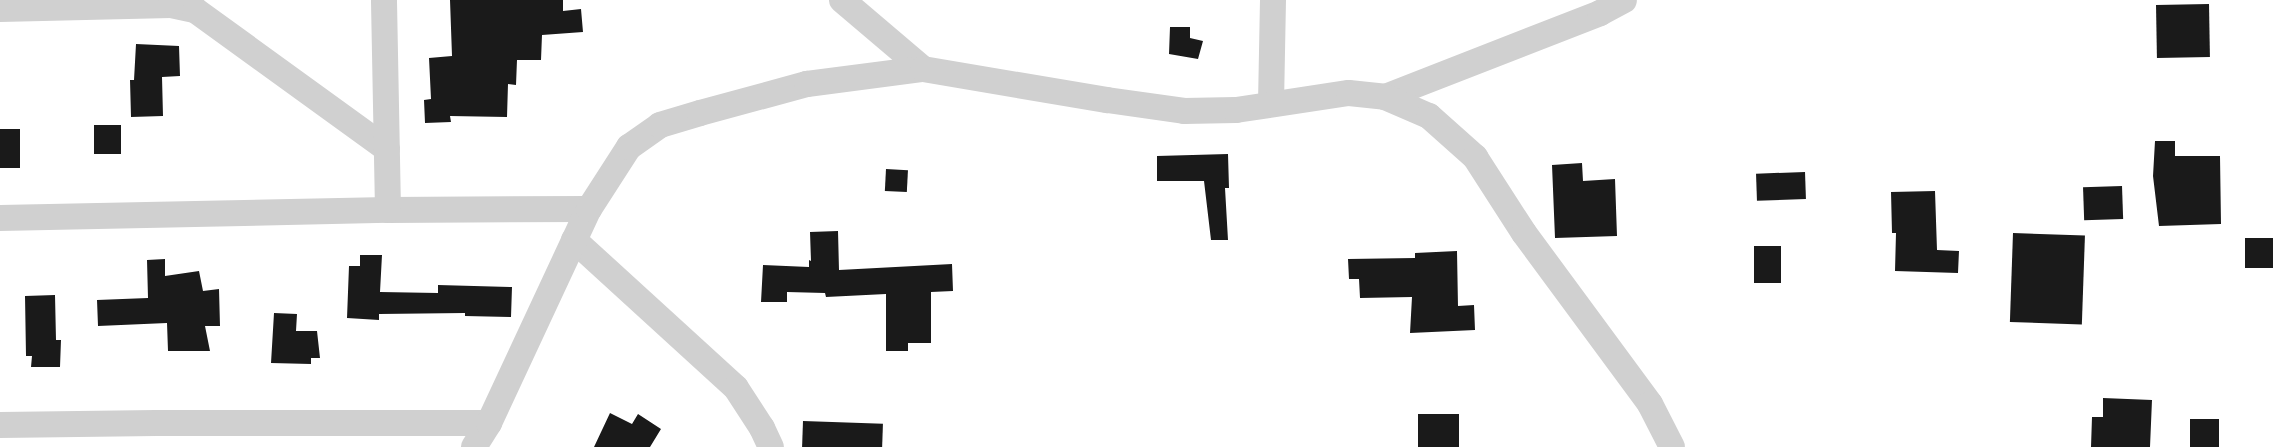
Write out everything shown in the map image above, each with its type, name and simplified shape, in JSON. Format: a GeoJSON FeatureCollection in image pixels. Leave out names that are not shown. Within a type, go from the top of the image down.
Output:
{"type":"FeatureCollection","features":[{"type":"Feature","properties":{"kind":"street"},"geometry":{"type":"LineString","coordinates":[[384,0],[388,210]]}},
{"type":"Feature","properties":{"kind":"street"},"geometry":{"type":"LineString","coordinates":[[842,0],[922,69]]}},
{"type":"Feature","properties":{"kind":"street"},"geometry":{"type":"LineString","coordinates":[[1271,104],[1273,0]]}},
{"type":"Feature","properties":{"kind":"street"},"geometry":{"type":"LineString","coordinates":[[1385,97],[1600,13],[1624,0]]}},
{"type":"Feature","properties":{"kind":"street"},"geometry":{"type":"LineString","coordinates":[[4,6],[171,5],[195,10],[387,149]]}},
{"type":"Feature","properties":{"kind":"street"},"geometry":{"type":"LineString","coordinates":[[474,447],[489,422],[589,209],[629,147],[660,125],[808,84],[922,69],[1184,111],[1236,110],[1349,92],[1385,97],[1428,116],[1475,157],[1530,241],[1650,404],[1672,447]]}},
{"type":"Feature","properties":{"kind":"street"},"geometry":{"type":"LineString","coordinates":[[0,218],[388,210],[589,209]]}},
{"type":"Feature","properties":{"kind":"street"},"geometry":{"type":"LineString","coordinates":[[574,240],[736,388],[762,428],[770,447]]}},
{"type":"Feature","properties":{"kind":"street"},"geometry":{"type":"LineString","coordinates":[[0,425],[156,422],[489,422]]}},
{"type":"Feature","properties":{"kind":"building"},"geometry":{"type":"Polygon","coordinates":[[[450,0],[563,0],[563,11],[581,9],[583,32],[542,35],[541,60],[517,60],[516,85],[508,84],[507,117],[450,116],[451,122],[425,123],[424,100],[431,99],[429,58],[452,56],[450,0]]]}},
{"type":"Feature","properties":{"kind":"building"},"geometry":{"type":"Polygon","coordinates":[[[2209,4],[2210,57],[2157,58],[2156,5],[2209,4]]]}},
{"type":"Feature","properties":{"kind":"building"},"geometry":{"type":"Polygon","coordinates":[[[1170,27],[1190,27],[1190,38],[1203,41],[1198,59],[1169,54],[1170,27]]]}},
{"type":"Feature","properties":{"kind":"building"},"geometry":{"type":"Polygon","coordinates":[[[136,44],[179,46],[180,76],[162,77],[163,116],[131,117],[130,80],[134,80],[136,44]]]}},
{"type":"Feature","properties":{"kind":"building"},"geometry":{"type":"Polygon","coordinates":[[[94,125],[121,125],[121,154],[94,154],[94,125]]]}},
{"type":"Feature","properties":{"kind":"building"},"geometry":{"type":"Polygon","coordinates":[[[0,129],[20,129],[20,168],[0,168],[0,129]]]}},
{"type":"Feature","properties":{"kind":"building"},"geometry":{"type":"Polygon","coordinates":[[[2155,141],[2175,141],[2175,156],[2220,156],[2221,224],[2159,226],[2153,176],[2155,141]]]}},
{"type":"Feature","properties":{"kind":"building"},"geometry":{"type":"Polygon","coordinates":[[[1228,154],[1229,188],[1225,188],[1228,240],[1211,240],[1204,181],[1157,181],[1157,156],[1228,154]]]}},
{"type":"Feature","properties":{"kind":"building"},"geometry":{"type":"Polygon","coordinates":[[[1582,163],[1583,181],[1615,179],[1617,236],[1555,238],[1552,165],[1582,163]]]}},
{"type":"Feature","properties":{"kind":"building"},"geometry":{"type":"Polygon","coordinates":[[[886,169],[908,170],[907,192],[885,191],[886,169]]]}},
{"type":"Feature","properties":{"kind":"building"},"geometry":{"type":"Polygon","coordinates":[[[1805,172],[1806,199],[1757,201],[1756,174],[1805,172]]]}},
{"type":"Feature","properties":{"kind":"building"},"geometry":{"type":"Polygon","coordinates":[[[2122,186],[2123,219],[2084,220],[2083,187],[2122,186]]]}},
{"type":"Feature","properties":{"kind":"building"},"geometry":{"type":"Polygon","coordinates":[[[1935,191],[1937,250],[1959,251],[1958,273],[1895,271],[1896,233],[1892,233],[1891,192],[1935,191]]]}},
{"type":"Feature","properties":{"kind":"building"},"geometry":{"type":"Polygon","coordinates":[[[838,231],[839,270],[952,264],[953,291],[931,292],[931,343],[908,343],[908,351],[886,351],[886,294],[826,297],[825,293],[787,292],[787,302],[761,302],[763,265],[809,267],[809,260],[811,261],[810,232],[838,231]]]}},
{"type":"Feature","properties":{"kind":"building"},"geometry":{"type":"Polygon","coordinates":[[[2013,233],[2085,236],[2082,324],[2010,322],[2013,233]]]}},
{"type":"Feature","properties":{"kind":"building"},"geometry":{"type":"Polygon","coordinates":[[[2245,238],[2273,238],[2273,268],[2245,268],[2245,238]]]}},
{"type":"Feature","properties":{"kind":"building"},"geometry":{"type":"Polygon","coordinates":[[[1754,246],[1781,246],[1781,283],[1754,283],[1754,246]]]}},
{"type":"Feature","properties":{"kind":"building"},"geometry":{"type":"Polygon","coordinates":[[[1457,251],[1458,306],[1474,305],[1475,330],[1410,333],[1412,297],[1360,298],[1359,279],[1349,279],[1348,259],[1415,258],[1415,253],[1457,251]]]}},
{"type":"Feature","properties":{"kind":"building"},"geometry":{"type":"Polygon","coordinates":[[[360,255],[382,255],[380,292],[438,293],[438,285],[512,287],[511,317],[465,316],[465,313],[379,314],[379,320],[347,318],[349,266],[360,266],[360,255]]]}},
{"type":"Feature","properties":{"kind":"building"},"geometry":{"type":"Polygon","coordinates":[[[165,259],[165,276],[199,271],[203,291],[219,289],[220,326],[205,326],[210,351],[168,351],[167,323],[98,326],[97,300],[148,298],[147,260],[165,259]]]}},
{"type":"Feature","properties":{"kind":"building"},"geometry":{"type":"Polygon","coordinates":[[[55,295],[56,340],[61,340],[60,367],[31,367],[32,356],[26,356],[25,296],[55,295]]]}},
{"type":"Feature","properties":{"kind":"building"},"geometry":{"type":"Polygon","coordinates":[[[274,313],[297,314],[296,331],[317,331],[320,358],[311,358],[311,364],[271,363],[274,313]]]}},
{"type":"Feature","properties":{"kind":"building"},"geometry":{"type":"Polygon","coordinates":[[[2103,398],[2152,400],[2150,447],[2091,447],[2092,417],[2103,417],[2103,398]]]}},
{"type":"Feature","properties":{"kind":"building"},"geometry":{"type":"Polygon","coordinates":[[[610,413],[632,424],[638,414],[661,429],[650,447],[594,447],[610,413]]]}},
{"type":"Feature","properties":{"kind":"building"},"geometry":{"type":"Polygon","coordinates":[[[1418,414],[1459,414],[1459,447],[1418,447],[1418,414]]]}},
{"type":"Feature","properties":{"kind":"building"},"geometry":{"type":"Polygon","coordinates":[[[2190,419],[2219,419],[2219,447],[2190,447],[2190,419]]]}},
{"type":"Feature","properties":{"kind":"building"},"geometry":{"type":"Polygon","coordinates":[[[803,421],[883,424],[882,447],[802,447],[803,421]]]}}]}
